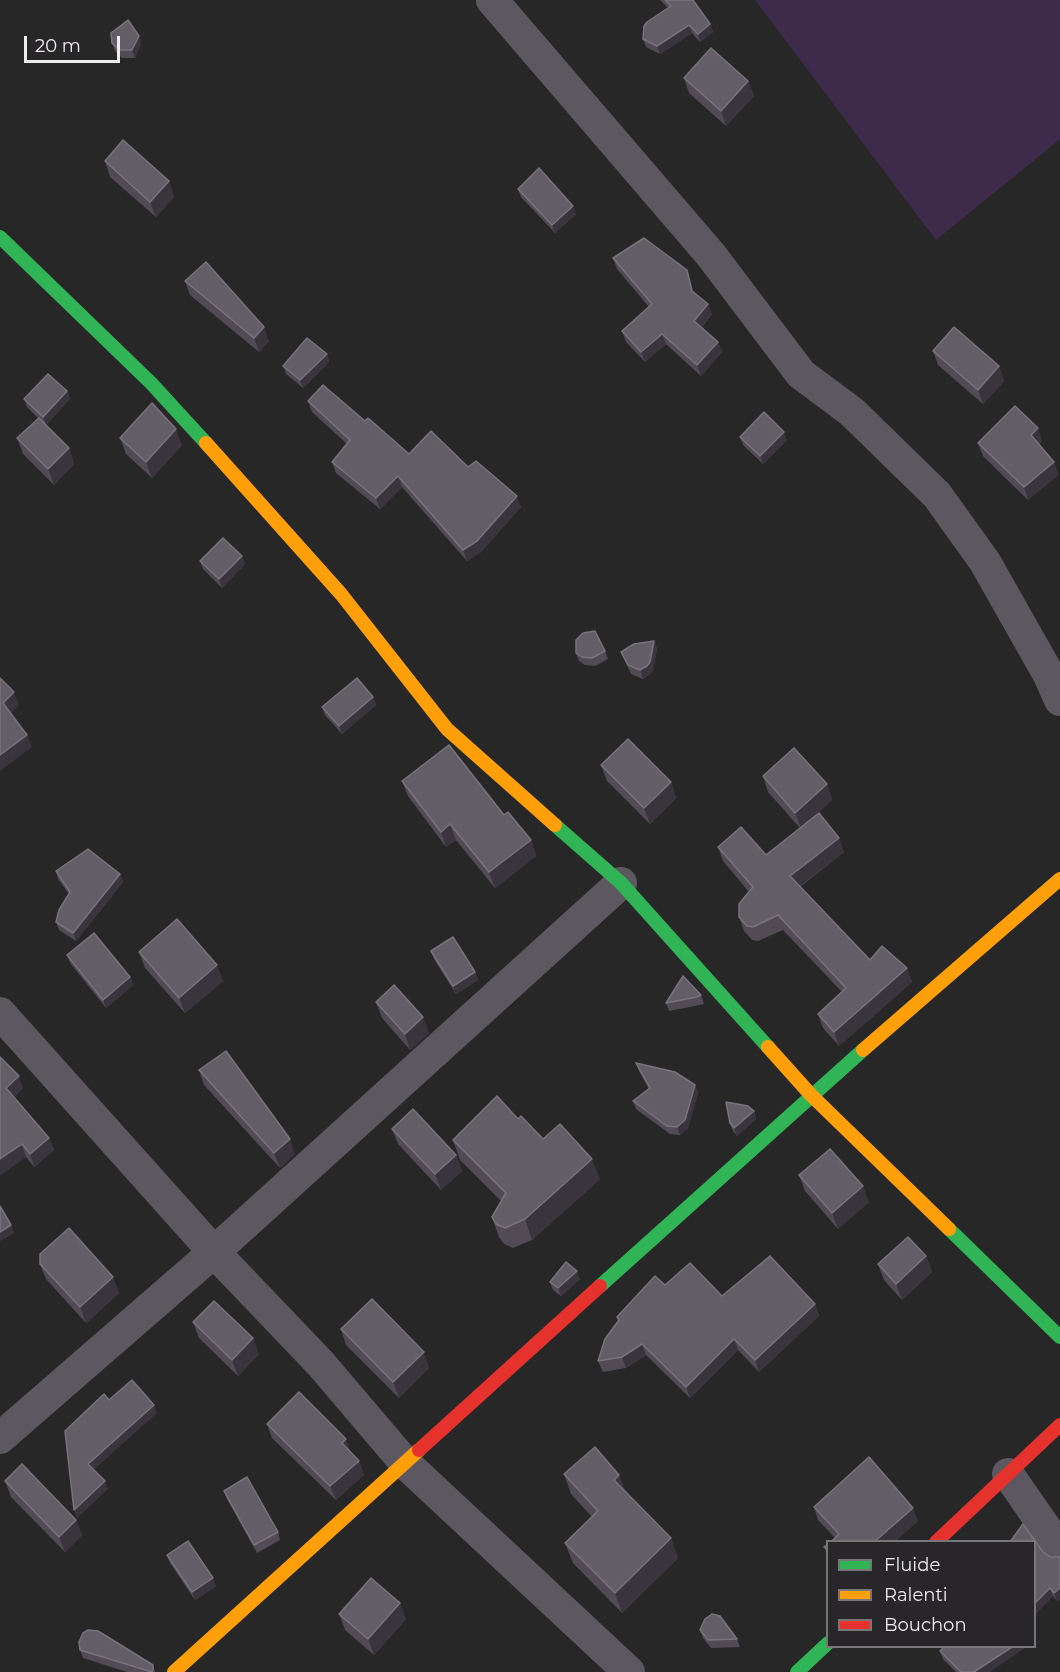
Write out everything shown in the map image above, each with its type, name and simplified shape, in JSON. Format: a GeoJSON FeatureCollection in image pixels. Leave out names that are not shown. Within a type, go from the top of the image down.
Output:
{"type":"FeatureCollection","features":[{"type":"Feature","properties":{"kind":"street"},"geometry":{"type":"LineString","coordinates":[[492,0],[711,255],[801,374],[852,411],[937,495],[985,561],[1060,700]]}},
{"type":"Feature","properties":{"kind":"street"},"geometry":{"type":"LineString","coordinates":[[0,237],[152,383],[244,484],[340,594],[447,729],[621,883],[811,1095],[1060,1337]]}},
{"type":"Feature","properties":{"kind":"street"},"geometry":{"type":"LineString","coordinates":[[174,1672],[811,1095],[1060,879]]}},
{"type":"Feature","properties":{"kind":"street"},"geometry":{"type":"LineString","coordinates":[[0,1438],[214,1252],[621,883]]}},
{"type":"Feature","properties":{"kind":"street"},"geometry":{"type":"LineString","coordinates":[[0,1013],[214,1252],[321,1364],[406,1464],[629,1672]]}},
{"type":"Feature","properties":{"kind":"street"},"geometry":{"type":"LineString","coordinates":[[938,1540],[1060,1425]]}},
{"type":"Feature","properties":{"kind":"street"},"geometry":{"type":"LineString","coordinates":[[1008,1474],[1060,1549]]}},
{"type":"Feature","properties":{"kind":"street"},"geometry":{"type":"LineString","coordinates":[[797,1672],[826,1645]]}},
{"type":"Feature","properties":{"kind":"shaded area"},"geometry":{"type":"Polygon","coordinates":[[[755,0],[1060,0],[1060,139],[936,240],[755,0]]]}},
{"type":"Feature","properties":{"kind":"building"},"geometry":{"type":"Polygon","coordinates":[[[665,0],[693,0],[710,24],[698,34],[689,25],[657,46],[643,39],[644,26],[647,22],[671,6],[665,0]]]}},
{"type":"Feature","properties":{"kind":"building"},"geometry":{"type":"Polygon","coordinates":[[[128,20],[139,36],[132,50],[119,50],[112,43],[111,33],[128,20]]]}},
{"type":"Feature","properties":{"kind":"building"},"geometry":{"type":"Polygon","coordinates":[[[711,48],[748,81],[721,111],[684,78],[711,48]]]}},
{"type":"Feature","properties":{"kind":"building"},"geometry":{"type":"Polygon","coordinates":[[[123,140],[169,181],[150,202],[105,161],[123,140]]]}},
{"type":"Feature","properties":{"kind":"building"},"geometry":{"type":"Polygon","coordinates":[[[539,168],[573,206],[552,225],[518,189],[539,168]]]}},
{"type":"Feature","properties":{"kind":"building"},"geometry":{"type":"Polygon","coordinates":[[[644,238],[687,270],[692,291],[708,304],[694,321],[718,342],[697,365],[662,334],[641,352],[622,331],[652,304],[613,258],[644,238]]]}},
{"type":"Feature","properties":{"kind":"building"},"geometry":{"type":"Polygon","coordinates":[[[206,262],[264,327],[254,338],[185,281],[206,262]]]}},
{"type":"Feature","properties":{"kind":"building"},"geometry":{"type":"Polygon","coordinates":[[[954,327],[999,366],[978,390],[933,351],[954,327]]]}},
{"type":"Feature","properties":{"kind":"building"},"geometry":{"type":"Polygon","coordinates":[[[307,338],[327,354],[300,380],[283,366],[307,338]]]}},
{"type":"Feature","properties":{"kind":"building"},"geometry":{"type":"Polygon","coordinates":[[[48,374],[67,391],[43,417],[24,399],[48,374]]]}},
{"type":"Feature","properties":{"kind":"building"},"geometry":{"type":"Polygon","coordinates":[[[323,385],[365,421],[368,418],[409,454],[431,431],[468,467],[476,461],[517,496],[477,541],[463,550],[398,476],[376,498],[332,462],[350,440],[308,401],[323,385]]]}},
{"type":"Feature","properties":{"kind":"building"},"geometry":{"type":"Polygon","coordinates":[[[152,403],[176,429],[146,462],[120,438],[152,403]]]}},
{"type":"Feature","properties":{"kind":"building"},"geometry":{"type":"Polygon","coordinates":[[[1015,406],[1038,428],[1031,435],[1054,462],[1024,487],[978,443],[1015,406]]]}},
{"type":"Feature","properties":{"kind":"building"},"geometry":{"type":"Polygon","coordinates":[[[764,412],[784,432],[760,456],[740,437],[764,412]]]}},
{"type":"Feature","properties":{"kind":"building"},"geometry":{"type":"Polygon","coordinates":[[[39,418],[69,448],[48,469],[17,438],[39,418]]]}},
{"type":"Feature","properties":{"kind":"building"},"geometry":{"type":"Polygon","coordinates":[[[223,538],[242,556],[219,579],[200,561],[223,538]]]}},
{"type":"Feature","properties":{"kind":"building"},"geometry":{"type":"Polygon","coordinates":[[[595,631],[605,651],[592,658],[582,657],[576,653],[576,640],[583,633],[595,631]]]}},
{"type":"Feature","properties":{"kind":"building"},"geometry":{"type":"Polygon","coordinates":[[[654,641],[650,662],[647,666],[640,670],[628,665],[621,652],[634,644],[654,641]]]}},
{"type":"Feature","properties":{"kind":"building"},"geometry":{"type":"Polygon","coordinates":[[[0,678],[14,692],[3,703],[27,735],[0,755],[0,678]]]}},
{"type":"Feature","properties":{"kind":"building"},"geometry":{"type":"Polygon","coordinates":[[[357,678],[373,697],[339,726],[322,707],[357,678]]]}},
{"type":"Feature","properties":{"kind":"building"},"geometry":{"type":"Polygon","coordinates":[[[628,739],[671,782],[644,808],[601,765],[628,739]]]}},
{"type":"Feature","properties":{"kind":"building"},"geometry":{"type":"Polygon","coordinates":[[[449,745],[504,815],[508,812],[531,840],[489,872],[450,824],[441,832],[402,781],[449,745]]]}},
{"type":"Feature","properties":{"kind":"building"},"geometry":{"type":"Polygon","coordinates":[[[794,748],[827,784],[795,813],[763,776],[794,748]]]}},
{"type":"Feature","properties":{"kind":"building"},"geometry":{"type":"Polygon","coordinates":[[[819,813],[839,838],[790,876],[870,960],[882,946],[907,968],[834,1032],[818,1014],[846,988],[778,915],[753,927],[747,926],[739,917],[739,904],[753,887],[718,847],[741,827],[766,855],[819,813]]]}},
{"type":"Feature","properties":{"kind":"building"},"geometry":{"type":"Polygon","coordinates":[[[88,849],[120,874],[73,933],[56,922],[59,910],[70,892],[56,871],[88,849]]]}},
{"type":"Feature","properties":{"kind":"building"},"geometry":{"type":"Polygon","coordinates":[[[177,919],[217,965],[179,998],[139,952],[177,919]]]}},
{"type":"Feature","properties":{"kind":"building"},"geometry":{"type":"Polygon","coordinates":[[[94,933],[130,977],[103,1000],[67,955],[94,933]]]}},
{"type":"Feature","properties":{"kind":"building"},"geometry":{"type":"Polygon","coordinates":[[[453,937],[475,972],[453,986],[431,951],[453,937]]]}},
{"type":"Feature","properties":{"kind":"building"},"geometry":{"type":"Polygon","coordinates":[[[683,976],[701,995],[666,1003],[683,976]]]}},
{"type":"Feature","properties":{"kind":"building"},"geometry":{"type":"Polygon","coordinates":[[[394,985],[423,1017],[405,1034],[376,1002],[394,985]]]}},
{"type":"Feature","properties":{"kind":"building"},"geometry":{"type":"Polygon","coordinates":[[[226,1051],[290,1139],[274,1153],[199,1070],[226,1051]]]}},
{"type":"Feature","properties":{"kind":"building"},"geometry":{"type":"Polygon","coordinates":[[[0,1057],[19,1076],[6,1088],[49,1138],[30,1154],[22,1144],[0,1159],[0,1057]]]}},
{"type":"Feature","properties":{"kind":"building"},"geometry":{"type":"Polygon","coordinates":[[[636,1063],[675,1072],[695,1085],[685,1120],[677,1127],[667,1126],[633,1101],[650,1088],[636,1063]]]}},
{"type":"Feature","properties":{"kind":"building"},"geometry":{"type":"Polygon","coordinates":[[[497,1096],[518,1119],[521,1116],[543,1139],[560,1124],[592,1159],[525,1219],[505,1228],[496,1224],[492,1217],[506,1193],[453,1140],[497,1096]]]}},
{"type":"Feature","properties":{"kind":"building"},"geometry":{"type":"Polygon","coordinates":[[[726,1102],[748,1106],[754,1111],[734,1128],[730,1123],[726,1102]]]}},
{"type":"Feature","properties":{"kind":"building"},"geometry":{"type":"Polygon","coordinates":[[[413,1109],[456,1155],[435,1174],[392,1129],[413,1109]]]}},
{"type":"Feature","properties":{"kind":"building"},"geometry":{"type":"Polygon","coordinates":[[[830,1149],[863,1186],[832,1213],[799,1175],[830,1149]]]}},
{"type":"Feature","properties":{"kind":"building"},"geometry":{"type":"Polygon","coordinates":[[[0,1206],[11,1225],[0,1232],[0,1206]]]}},
{"type":"Feature","properties":{"kind":"building"},"geometry":{"type":"Polygon","coordinates":[[[69,1228],[113,1277],[80,1307],[40,1264],[40,1254],[69,1228]]]}},
{"type":"Feature","properties":{"kind":"building"},"geometry":{"type":"Polygon","coordinates":[[[908,1237],[926,1256],[896,1284],[878,1264],[908,1237]]]}},
{"type":"Feature","properties":{"kind":"building"},"geometry":{"type":"Polygon","coordinates":[[[770,1256],[815,1304],[755,1360],[734,1339],[686,1387],[642,1344],[622,1357],[598,1361],[605,1339],[619,1320],[617,1317],[655,1276],[665,1285],[690,1263],[722,1296],[770,1256]]]}},
{"type":"Feature","properties":{"kind":"building"},"geometry":{"type":"Polygon","coordinates":[[[566,1262],[577,1271],[558,1288],[550,1282],[566,1262]]]}},
{"type":"Feature","properties":{"kind":"building"},"geometry":{"type":"Polygon","coordinates":[[[372,1299],[424,1352],[393,1382],[341,1329],[372,1299]]]}},
{"type":"Feature","properties":{"kind":"building"},"geometry":{"type":"Polygon","coordinates":[[[214,1301],[253,1338],[232,1360],[193,1322],[214,1301]]]}},
{"type":"Feature","properties":{"kind":"building"},"geometry":{"type":"Polygon","coordinates":[[[132,1380],[154,1405],[88,1464],[105,1481],[74,1510],[65,1431],[104,1394],[109,1400],[132,1380]]]}},
{"type":"Feature","properties":{"kind":"building"},"geometry":{"type":"Polygon","coordinates":[[[299,1392],[346,1439],[342,1443],[359,1461],[330,1486],[267,1424],[299,1392]]]}},
{"type":"Feature","properties":{"kind":"building"},"geometry":{"type":"Polygon","coordinates":[[[595,1447],[619,1475],[614,1480],[671,1538],[615,1593],[565,1543],[598,1511],[564,1474],[595,1447]]]}},
{"type":"Feature","properties":{"kind":"building"},"geometry":{"type":"Polygon","coordinates":[[[869,1457],[913,1508],[876,1540],[833,1540],[839,1534],[814,1507],[869,1457]]]}},
{"type":"Feature","properties":{"kind":"building"},"geometry":{"type":"Polygon","coordinates":[[[22,1464],[76,1520],[59,1537],[5,1481],[22,1464]]]}},
{"type":"Feature","properties":{"kind":"building"},"geometry":{"type":"Polygon","coordinates":[[[247,1477],[278,1532],[254,1545],[224,1491],[247,1477]]]}},
{"type":"Feature","properties":{"kind":"building"},"geometry":{"type":"Polygon","coordinates":[[[1023,1524],[1034,1540],[1011,1540],[1023,1524]]]}},
{"type":"Feature","properties":{"kind":"building"},"geometry":{"type":"Polygon","coordinates":[[[188,1541],[213,1578],[192,1592],[167,1555],[188,1541]]]}},
{"type":"Feature","properties":{"kind":"building"},"geometry":{"type":"Polygon","coordinates":[[[1036,1542],[1050,1557],[1060,1557],[1060,1588],[1054,1593],[1050,1588],[1036,1602],[1036,1542]]]}},
{"type":"Feature","properties":{"kind":"building"},"geometry":{"type":"Polygon","coordinates":[[[371,1578],[400,1603],[368,1639],[339,1614],[371,1578]]]}},
{"type":"Feature","properties":{"kind":"building"},"geometry":{"type":"Polygon","coordinates":[[[712,1614],[720,1616],[737,1639],[708,1640],[700,1630],[705,1619],[712,1614]]]}},
{"type":"Feature","properties":{"kind":"building"},"geometry":{"type":"Polygon","coordinates":[[[88,1630],[98,1631],[153,1665],[152,1672],[80,1650],[79,1642],[83,1633],[88,1630]]]}},
{"type":"Feature","properties":{"kind":"building"},"geometry":{"type":"Polygon","coordinates":[[[943,1648],[1010,1648],[974,1672],[961,1672],[940,1651],[943,1648]]]}},
{"type":"Feature","properties":{"kind":"traffic: fast"},"geometry":{"type":"LineString","coordinates":[[0,237],[151,383],[206,443]]}},
{"type":"Feature","properties":{"kind":"traffic: fast"},"geometry":{"type":"LineString","coordinates":[[555,825],[621,883],[768,1047]]}},
{"type":"Feature","properties":{"kind":"traffic: fast"},"geometry":{"type":"LineString","coordinates":[[600,1286],[863,1050]]}},
{"type":"Feature","properties":{"kind":"traffic: fast"},"geometry":{"type":"LineString","coordinates":[[949,1229],[1060,1337]]}},
{"type":"Feature","properties":{"kind":"traffic: fast"},"geometry":{"type":"LineString","coordinates":[[797,1672],[826,1645]]}},
{"type":"Feature","properties":{"kind":"traffic: slow"},"geometry":{"type":"LineString","coordinates":[[206,443],[341,594],[447,729],[555,825]]}},
{"type":"Feature","properties":{"kind":"traffic: slow"},"geometry":{"type":"LineString","coordinates":[[863,1050],[1060,879]]}},
{"type":"Feature","properties":{"kind":"traffic: slow"},"geometry":{"type":"LineString","coordinates":[[768,1047],[811,1095],[949,1229]]}},
{"type":"Feature","properties":{"kind":"traffic: slow"},"geometry":{"type":"LineString","coordinates":[[174,1672],[419,1450]]}},
{"type":"Feature","properties":{"kind":"traffic: jam"},"geometry":{"type":"LineString","coordinates":[[419,1450],[600,1286]]}},
{"type":"Feature","properties":{"kind":"traffic: jam"},"geometry":{"type":"LineString","coordinates":[[938,1540],[1060,1425]]}}]}
